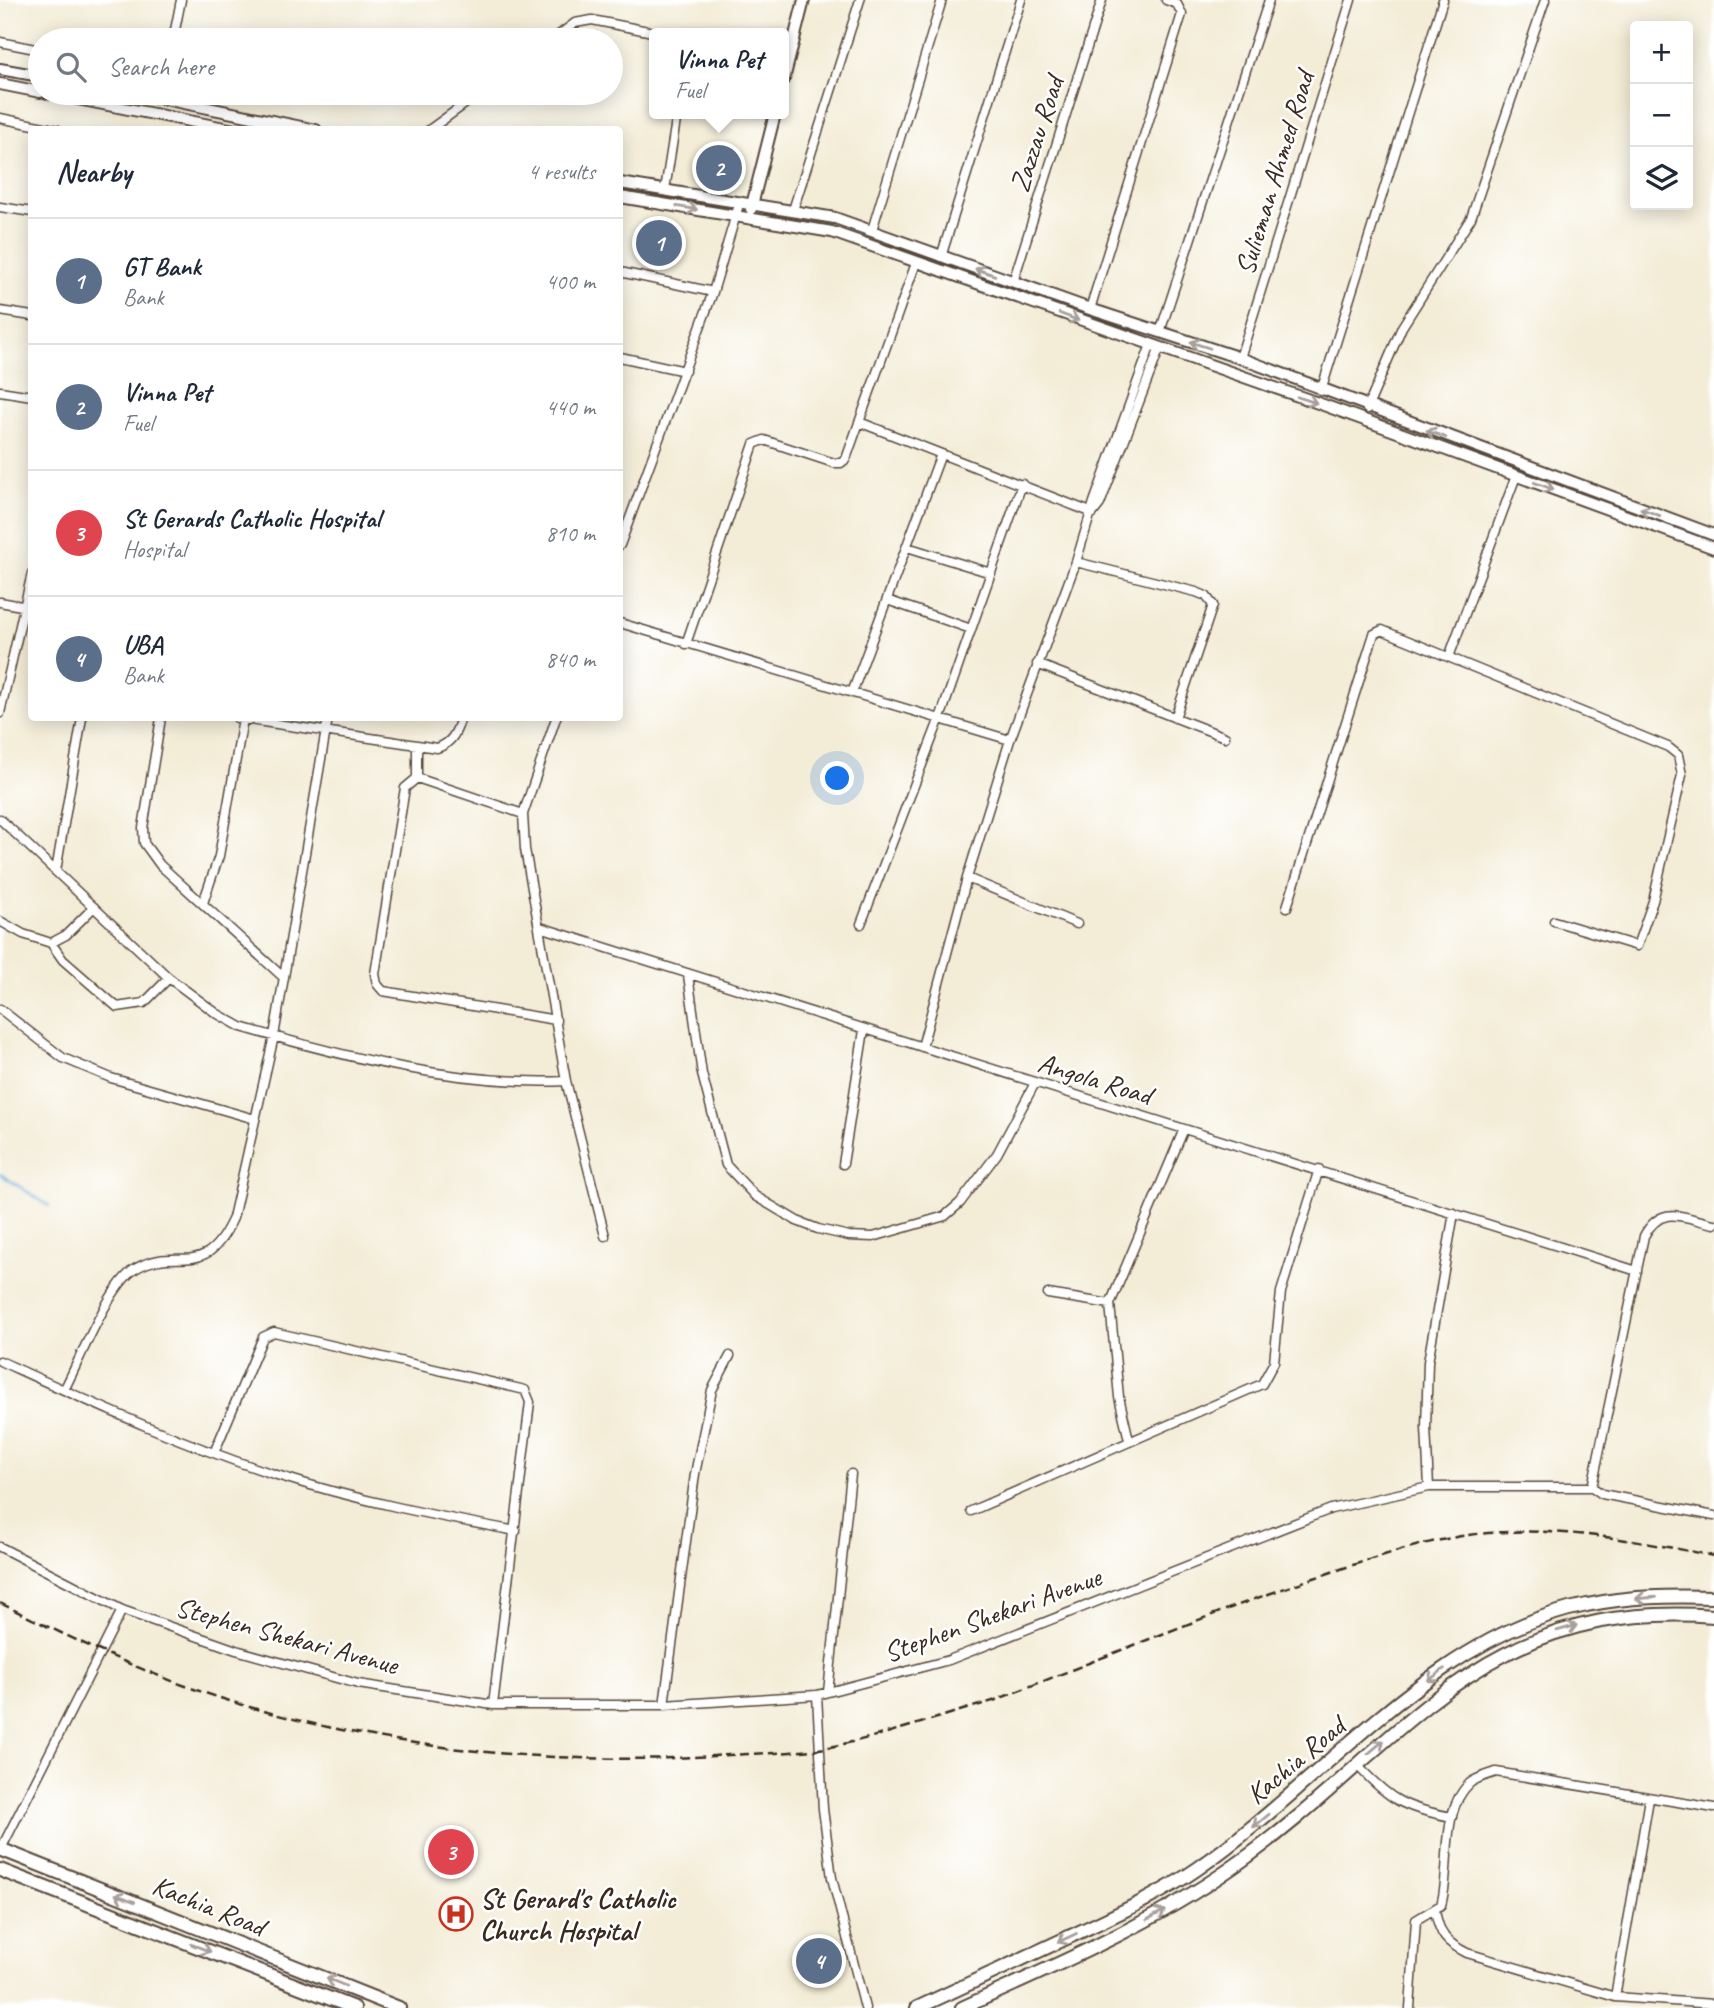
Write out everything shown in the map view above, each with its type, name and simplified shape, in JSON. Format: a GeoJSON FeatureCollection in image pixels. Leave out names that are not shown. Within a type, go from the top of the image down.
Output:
{"type":"FeatureCollection","features":[{"type":"Feature","properties":{"kind":"main road","name":"Kachia Road"},"geometry":{"type":"LineString","coordinates":[[917,2008],[1120,1913],[1194,1872],[1251,1830],[1415,1691],[1470,1650],[1493,1638],[1553,1614],[1586,1605],[1653,1597],[1714,1597]]}},
{"type":"Feature","properties":{"kind":"main road","name":"Kachia Road"},"geometry":{"type":"LineString","coordinates":[[962,2008],[1129,1930],[1175,1905],[1242,1860],[1452,1685],[1497,1656],[1567,1628],[1625,1616],[1714,1616]]}},
{"type":"Feature","properties":{"kind":"main road","name":"Kachia Road"},"geometry":{"type":"LineString","coordinates":[[1,1849],[399,2008]]}},
{"type":"Feature","properties":{"kind":"main road","name":"Kachia Road"},"geometry":{"type":"LineString","coordinates":[[0,1870],[354,2008]]}},
{"type":"Feature","properties":{"kind":"street"},"geometry":{"type":"LineString","coordinates":[[175,28],[181,0]]}},
{"type":"Feature","properties":{"kind":"street"},"geometry":{"type":"LineString","coordinates":[[789,59],[804,0]]}},
{"type":"Feature","properties":{"kind":"street"},"geometry":{"type":"LineString","coordinates":[[793,210],[860,0]]}},
{"type":"Feature","properties":{"kind":"street"},"geometry":{"type":"LineString","coordinates":[[872,230],[942,0]]}},
{"type":"Feature","properties":{"kind":"street"},"geometry":{"type":"LineString","coordinates":[[941,257],[1021,0]]}},
{"type":"Feature","properties":{"kind":"street","name":"Zazzau Road"},"geometry":{"type":"LineString","coordinates":[[1013,282],[1102,0]]}},
{"type":"Feature","properties":{"kind":"street"},"geometry":{"type":"LineString","coordinates":[[1090,309],[1182,14],[1177,4],[1166,0]]}},
{"type":"Feature","properties":{"kind":"street"},"geometry":{"type":"LineString","coordinates":[[1160,332],[1269,0]]}},
{"type":"Feature","properties":{"kind":"street","name":"Sulieman Ahmed Road"},"geometry":{"type":"LineString","coordinates":[[1240,358],[1351,0]]}},
{"type":"Feature","properties":{"kind":"street"},"geometry":{"type":"LineString","coordinates":[[1321,391],[1443,0]]}},
{"type":"Feature","properties":{"kind":"street"},"geometry":{"type":"LineString","coordinates":[[1367,408],[1402,327],[1471,218],[1545,0]]}},
{"type":"Feature","properties":{"kind":"street"},"geometry":{"type":"LineString","coordinates":[[568,28],[575,23],[592,20],[649,31]]}},
{"type":"Feature","properties":{"kind":"street"},"geometry":{"type":"LineString","coordinates":[[0,42],[28,48]]}},
{"type":"Feature","properties":{"kind":"street"},"geometry":{"type":"LineString","coordinates":[[0,69],[28,74]]}},
{"type":"Feature","properties":{"kind":"street"},"geometry":{"type":"LineString","coordinates":[[0,84],[28,90]]}},
{"type":"Feature","properties":{"kind":"street"},"geometry":{"type":"LineString","coordinates":[[108,105],[215,126]]}},
{"type":"Feature","properties":{"kind":"street"},"geometry":{"type":"LineString","coordinates":[[205,105],[298,126]]}},
{"type":"Feature","properties":{"kind":"street"},"geometry":{"type":"LineString","coordinates":[[435,126],[463,105]]}},
{"type":"Feature","properties":{"kind":"street"},"geometry":{"type":"LineString","coordinates":[[242,126],[243,114]]}},
{"type":"Feature","properties":{"kind":"street"},"geometry":{"type":"LineString","coordinates":[[0,118],[40,126]]}},
{"type":"Feature","properties":{"kind":"street"},"geometry":{"type":"LineString","coordinates":[[666,190],[676,119]]}},
{"type":"Feature","properties":{"kind":"street"},"geometry":{"type":"LineString","coordinates":[[623,529],[685,371],[736,216],[746,202],[773,119]]}},
{"type":"Feature","properties":{"kind":"street"},"geometry":{"type":"LineString","coordinates":[[623,183],[835,218],[1090,309],[1240,358],[1321,391],[1714,536]]}},
{"type":"Feature","properties":{"kind":"street"},"geometry":{"type":"LineString","coordinates":[[623,197],[832,232],[1714,548]]}},
{"type":"Feature","properties":{"kind":"street"},"geometry":{"type":"LineString","coordinates":[[746,202],[748,218]]}},
{"type":"Feature","properties":{"kind":"street"},"geometry":{"type":"LineString","coordinates":[[0,207],[28,211]]}},
{"type":"Feature","properties":{"kind":"street"},"geometry":{"type":"LineString","coordinates":[[686,644],[754,444],[764,440],[841,463],[859,422],[916,263]]}},
{"type":"Feature","properties":{"kind":"street"},"geometry":{"type":"LineString","coordinates":[[623,273],[713,292]]}},
{"type":"Feature","properties":{"kind":"street"},"geometry":{"type":"LineString","coordinates":[[0,311],[28,315]]}},
{"type":"Feature","properties":{"kind":"street"},"geometry":{"type":"LineString","coordinates":[[922,1047],[967,878],[1010,740],[1155,348]]}},
{"type":"Feature","properties":{"kind":"street"},"geometry":{"type":"LineString","coordinates":[[623,358],[685,371]]}},
{"type":"Feature","properties":{"kind":"street"},"geometry":{"type":"LineString","coordinates":[[1279,390],[1283,375]]}},
{"type":"Feature","properties":{"kind":"street"},"geometry":{"type":"LineString","coordinates":[[0,391],[28,395]]}},
{"type":"Feature","properties":{"kind":"street"},"geometry":{"type":"LineString","coordinates":[[859,422],[1093,513]]}},
{"type":"Feature","properties":{"kind":"street"},"geometry":{"type":"LineString","coordinates":[[852,693],[941,454]]}},
{"type":"Feature","properties":{"kind":"street"},"geometry":{"type":"LineString","coordinates":[[1449,657],[1516,476]]}},
{"type":"Feature","properties":{"kind":"street"},"geometry":{"type":"LineString","coordinates":[[861,924],[1022,484]]}},
{"type":"Feature","properties":{"kind":"street"},"geometry":{"type":"LineString","coordinates":[[907,547],[990,573]]}},
{"type":"Feature","properties":{"kind":"street"},"geometry":{"type":"LineString","coordinates":[[1076,562],[1196,592],[1206,596],[1213,605],[1175,718]]}},
{"type":"Feature","properties":{"kind":"street"},"geometry":{"type":"LineString","coordinates":[[887,600],[971,629]]}},
{"type":"Feature","properties":{"kind":"street"},"geometry":{"type":"LineString","coordinates":[[0,602],[28,607],[0,713]]}},
{"type":"Feature","properties":{"kind":"street"},"geometry":{"type":"LineString","coordinates":[[623,624],[1010,740]]}},
{"type":"Feature","properties":{"kind":"street"},"geometry":{"type":"LineString","coordinates":[[1287,907],[1374,634],[1382,630],[1668,747],[1681,761],[1682,775],[1656,888],[1637,946],[1553,921]]}},
{"type":"Feature","properties":{"kind":"street"},"geometry":{"type":"LineString","coordinates":[[1037,664],[1225,737]]}},
{"type":"Feature","properties":{"kind":"street"},"geometry":{"type":"LineString","coordinates":[[56,871],[81,721]]}},
{"type":"Feature","properties":{"kind":"street"},"geometry":{"type":"LineString","coordinates":[[161,721],[143,828],[144,843],[160,865],[284,977]]}},
{"type":"Feature","properties":{"kind":"street"},"geometry":{"type":"LineString","coordinates":[[203,903],[219,856],[240,721]]}},
{"type":"Feature","properties":{"kind":"street"},"geometry":{"type":"LineString","coordinates":[[257,721],[437,748],[447,745],[455,735],[460,721]]}},
{"type":"Feature","properties":{"kind":"street"},"geometry":{"type":"LineString","coordinates":[[64,1390],[116,1289],[135,1269],[153,1263],[207,1255],[223,1241],[233,1218],[274,1036],[327,721]]}},
{"type":"Feature","properties":{"kind":"street"},"geometry":{"type":"LineString","coordinates":[[555,721],[523,814],[525,849],[566,1080],[606,1236]]}},
{"type":"Feature","properties":{"kind":"street"},"geometry":{"type":"LineString","coordinates":[[417,746],[416,778],[405,788],[375,974],[377,984],[383,991],[556,1020]]}},
{"type":"Feature","properties":{"kind":"street"},"geometry":{"type":"LineString","coordinates":[[416,778],[523,814]]}},
{"type":"Feature","properties":{"kind":"street"},"geometry":{"type":"LineString","coordinates":[[0,819],[169,978],[216,1013],[241,1027],[445,1075],[520,1083],[566,1080]]}},
{"type":"Feature","properties":{"kind":"street"},"geometry":{"type":"LineString","coordinates":[[967,878],[1077,924]]}},
{"type":"Feature","properties":{"kind":"street"},"geometry":{"type":"LineString","coordinates":[[51,943],[66,935],[94,907]]}},
{"type":"Feature","properties":{"kind":"street"},"geometry":{"type":"LineString","coordinates":[[0,921],[23,934],[51,943],[63,960],[117,1007],[144,1003],[169,978]]}},
{"type":"Feature","properties":{"kind":"street","name":"Angola Road"},"geometry":{"type":"LineString","coordinates":[[540,927],[863,1030],[1320,1169],[1637,1271]]}},
{"type":"Feature","properties":{"kind":"street"},"geometry":{"type":"LineString","coordinates":[[688,975],[702,1074],[726,1165],[755,1196],[797,1221],[818,1228],[849,1236],[873,1237],[945,1216],[960,1203],[997,1154],[1035,1083]]}},
{"type":"Feature","properties":{"kind":"street"},"geometry":{"type":"LineString","coordinates":[[0,1009],[63,1058],[111,1078],[256,1119]]}},
{"type":"Feature","properties":{"kind":"street"},"geometry":{"type":"LineString","coordinates":[[844,1164],[863,1030]]}},
{"type":"Feature","properties":{"kind":"street"},"geometry":{"type":"LineString","coordinates":[[1129,1440],[1119,1397],[1110,1304],[1184,1129]]}},
{"type":"Feature","properties":{"kind":"street"},"geometry":{"type":"LineString","coordinates":[[971,1511],[1262,1384],[1269,1376],[1274,1362],[1281,1292],[1320,1169]]}},
{"type":"Feature","properties":{"kind":"street"},"geometry":{"type":"LineString","coordinates":[[1429,1488],[1426,1427],[1428,1362],[1454,1213]]}},
{"type":"Feature","properties":{"kind":"street"},"geometry":{"type":"LineString","coordinates":[[1592,1487],[1644,1236],[1653,1220],[1665,1214],[1714,1224]]}},
{"type":"Feature","properties":{"kind":"street"},"geometry":{"type":"LineString","coordinates":[[1048,1294],[1110,1304]]}},
{"type":"Feature","properties":{"kind":"street"},"geometry":{"type":"LineString","coordinates":[[214,1453],[263,1337],[274,1332],[525,1390],[530,1402],[493,1704]]}},
{"type":"Feature","properties":{"kind":"street"},"geometry":{"type":"LineString","coordinates":[[664,1705],[695,1474],[712,1390],[730,1356]]}},
{"type":"Feature","properties":{"kind":"street"},"geometry":{"type":"LineString","coordinates":[[0,1362],[214,1453],[277,1476],[418,1513],[516,1531]]}},
{"type":"Feature","properties":{"kind":"street"},"geometry":{"type":"LineString","coordinates":[[828,1692],[851,1474]]}},
{"type":"Feature","properties":{"kind":"street","name":"Stephen Shekari Avenue"},"geometry":{"type":"LineString","coordinates":[[0,1547],[122,1610],[236,1650],[358,1684],[493,1704],[664,1705],[817,1695],[949,1660],[1331,1509],[1429,1488],[1592,1487],[1602,1493],[1714,1516]]}},
{"type":"Feature","properties":{"kind":"street"},"geometry":{"type":"LineString","coordinates":[[1,1849],[122,1610]]}},
{"type":"Feature","properties":{"kind":"street"},"geometry":{"type":"LineString","coordinates":[[817,1695],[823,1809],[832,1878],[865,2008]]}},
{"type":"Feature","properties":{"kind":"street"},"geometry":{"type":"LineString","coordinates":[[1356,1765],[1394,1801],[1425,1812],[1452,1817]]}},
{"type":"Feature","properties":{"kind":"street"},"geometry":{"type":"LineString","coordinates":[[1410,2008],[1416,1920],[1434,1911],[1443,1896],[1452,1817],[1459,1798],[1471,1782],[1496,1772],[1714,1808]]}},
{"type":"Feature","properties":{"kind":"street"},"geometry":{"type":"LineString","coordinates":[[1615,1997],[1649,1799]]}},
{"type":"Feature","properties":{"kind":"street"},"geometry":{"type":"LineString","coordinates":[[1434,1911],[1440,1935],[1451,1945],[1615,1997],[1714,2004]]}},
{"type":"Feature","properties":{"kind":"waterway"},"geometry":{"type":"LineString","coordinates":[[0,1174],[49,1206]]}},
{"type":"Feature","properties":{"kind":"railway"},"geometry":{"type":"LineString","coordinates":[[0,1603],[144,1670],[203,1692],[350,1732],[410,1742],[533,1756],[654,1758],[806,1751],[884,1734],[993,1701],[1193,1622],[1314,1578],[1400,1550],[1445,1539],[1488,1533],[1546,1532],[1630,1541],[1714,1556]]}},
{"type":"Feature","properties":{"kind":"place","name":"Vinna Pet"},"geometry":{"type":"Point","coordinates":[719,168]}},
{"type":"Feature","properties":{"kind":"place","name":"GT Bank"},"geometry":{"type":"Point","coordinates":[659,243]}},
{"type":"Feature","properties":{"kind":"place","name":"St Gerards Catholic Hospital"},"geometry":{"type":"Point","coordinates":[451,1852]}},
{"type":"Feature","properties":{"kind":"place","name":"St Gerard's Catholic Church Hospital"},"geometry":{"type":"Point","coordinates":[456,1914]}},
{"type":"Feature","properties":{"kind":"place","name":"UBA"},"geometry":{"type":"Point","coordinates":[819,1961]}}]}
